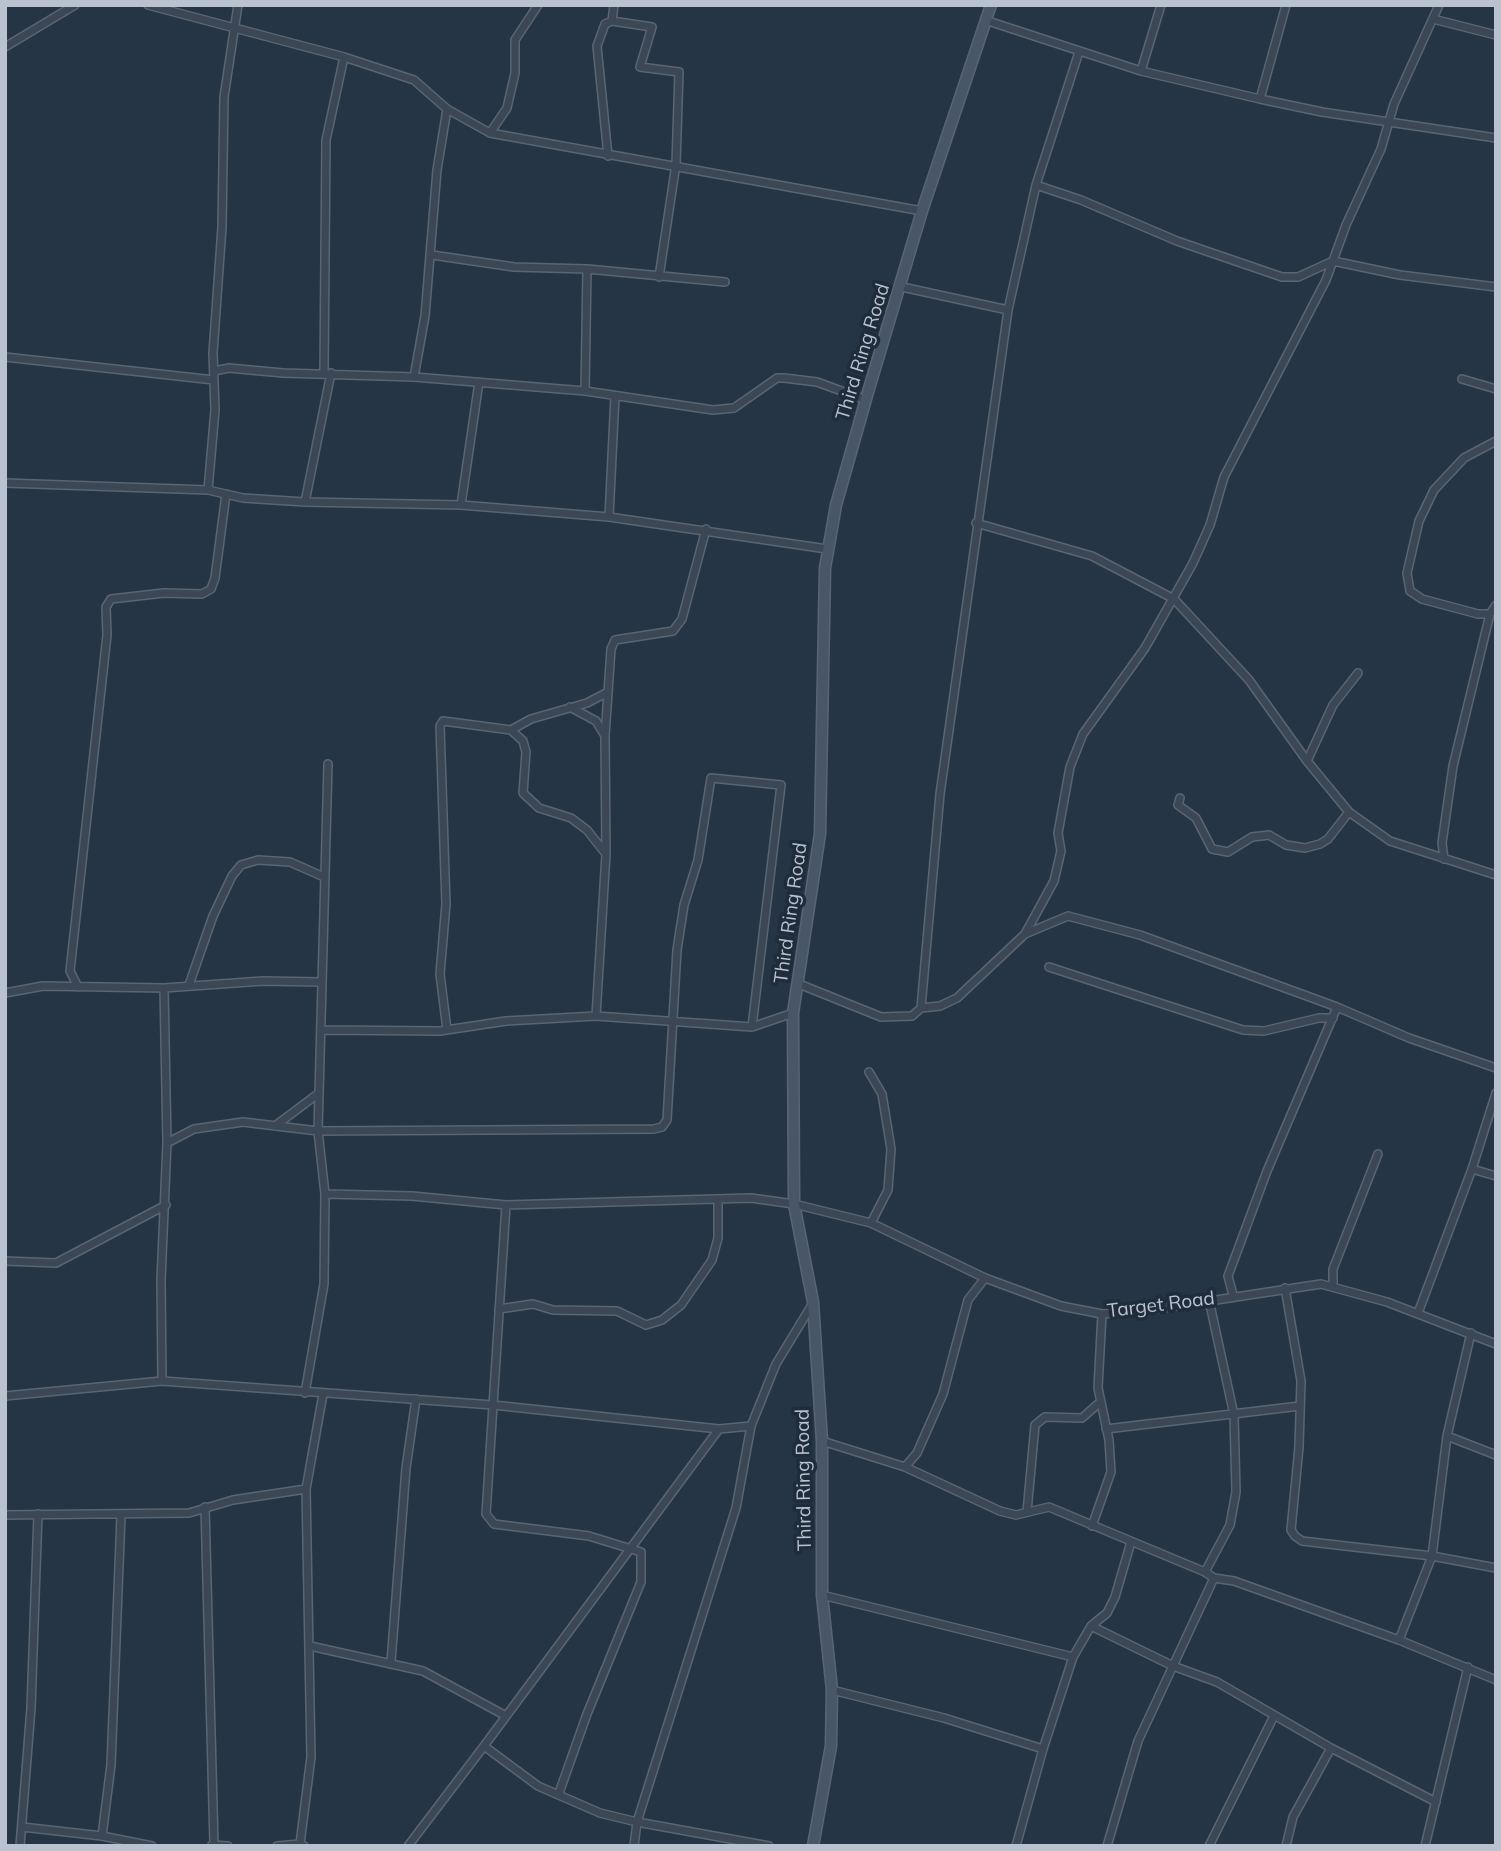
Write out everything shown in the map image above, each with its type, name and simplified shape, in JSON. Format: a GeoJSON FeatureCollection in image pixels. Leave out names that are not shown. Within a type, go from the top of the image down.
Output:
{"type":"FeatureCollection","features":[{"type":"Feature","properties":{"kind":"street"},"geometry":{"type":"LineString","coordinates":[[5,47],[75,5]]}},
{"type":"Feature","properties":{"kind":"street"},"geometry":{"type":"LineString","coordinates":[[148,5],[235,31],[344,57],[414,80],[447,109],[490,133],[608,156],[676,164],[922,211]]}},
{"type":"Feature","properties":{"kind":"street"},"geometry":{"type":"LineString","coordinates":[[208,490],[222,227],[224,97],[238,5]]}},
{"type":"Feature","properties":{"kind":"street"},"geometry":{"type":"LineString","coordinates":[[490,133],[507,108],[515,74],[515,40],[538,5]]}},
{"type":"Feature","properties":{"kind":"street"},"geometry":{"type":"LineString","coordinates":[[612,21],[614,5]]}},
{"type":"Feature","properties":{"kind":"street","name":"Third Ring Road"},"geometry":{"type":"LineString","coordinates":[[813,1846],[831,1746],[832,1690],[822,1595],[822,1441],[813,1302],[794,1204],[793,1013],[820,834],[827,549],[836,505],[902,287],[922,211],[991,5]]}},
{"type":"Feature","properties":{"kind":"street"},"geometry":{"type":"LineString","coordinates":[[1141,71],[1161,5]]}},
{"type":"Feature","properties":{"kind":"street"},"geometry":{"type":"LineString","coordinates":[[1260,99],[1286,5]]}},
{"type":"Feature","properties":{"kind":"street"},"geometry":{"type":"LineString","coordinates":[[799,984],[881,1017],[912,1016],[921,1008],[940,1006],[957,998],[1025,934],[1054,881],[1061,851],[1058,833],[1070,767],[1083,734],[1145,648],[1174,599],[1210,525],[1224,477],[1333,261],[1390,124],[1394,104],[1439,5]]}},
{"type":"Feature","properties":{"kind":"street"},"geometry":{"type":"LineString","coordinates":[[1433,19],[1496,35]]}},
{"type":"Feature","properties":{"kind":"street"},"geometry":{"type":"LineString","coordinates":[[985,20],[1141,71],[1260,99],[1390,124],[1496,138]]}},
{"type":"Feature","properties":{"kind":"street"},"geometry":{"type":"LineString","coordinates":[[608,156],[597,46],[605,24],[612,21],[652,27],[640,67],[679,72],[676,164],[659,277]]}},
{"type":"Feature","properties":{"kind":"street"},"geometry":{"type":"LineString","coordinates":[[921,1008],[940,794],[976,523],[1009,310],[1036,185],[1079,52]]}},
{"type":"Feature","properties":{"kind":"street"},"geometry":{"type":"LineString","coordinates":[[305,502],[328,373],[326,140],[344,57]]}},
{"type":"Feature","properties":{"kind":"street"},"geometry":{"type":"LineString","coordinates":[[414,377],[432,255],[437,170],[447,109]]}},
{"type":"Feature","properties":{"kind":"street"},"geometry":{"type":"LineString","coordinates":[[1036,185],[1262,272],[1298,277],[1333,261],[1400,275],[1496,287]]}},
{"type":"Feature","properties":{"kind":"street"},"geometry":{"type":"LineString","coordinates":[[432,255],[514,267],[587,269],[725,282]]}},
{"type":"Feature","properties":{"kind":"street"},"geometry":{"type":"LineString","coordinates":[[585,391],[587,269]]}},
{"type":"Feature","properties":{"kind":"street"},"geometry":{"type":"LineString","coordinates":[[902,287],[1009,310]]}},
{"type":"Feature","properties":{"kind":"street"},"geometry":{"type":"LineString","coordinates":[[5,357],[214,376],[229,368],[414,377],[585,391],[713,410],[734,408],[777,378],[784,378],[817,382],[866,400]]}},
{"type":"Feature","properties":{"kind":"street"},"geometry":{"type":"LineString","coordinates":[[1462,379],[1496,389]]}},
{"type":"Feature","properties":{"kind":"street"},"geometry":{"type":"LineString","coordinates":[[461,505],[479,382]]}},
{"type":"Feature","properties":{"kind":"street"},"geometry":{"type":"LineString","coordinates":[[609,517],[615,396]]}},
{"type":"Feature","properties":{"kind":"street"},"geometry":{"type":"LineString","coordinates":[[1490,614],[1478,614],[1422,598],[1410,591],[1407,573],[1419,521],[1434,490],[1464,458],[1496,441]]}},
{"type":"Feature","properties":{"kind":"street"},"geometry":{"type":"LineString","coordinates":[[5,483],[208,490],[305,502],[435,507],[461,505],[609,517],[706,529],[827,549]]}},
{"type":"Feature","properties":{"kind":"street"},"geometry":{"type":"LineString","coordinates":[[78,987],[70,971],[107,635],[107,602],[164,593],[202,594],[211,589],[215,578],[226,494]]}},
{"type":"Feature","properties":{"kind":"street"},"geometry":{"type":"LineString","coordinates":[[976,523],[1092,556],[1174,599],[1249,680],[1307,761],[1349,812],[1390,841],[1496,875]]}},
{"type":"Feature","properties":{"kind":"street"},"geometry":{"type":"LineString","coordinates":[[596,1016],[606,854],[605,736],[611,649],[615,640],[674,631],[682,619],[706,529]]}},
{"type":"Feature","properties":{"kind":"street"},"geometry":{"type":"LineString","coordinates":[[1444,859],[1442,843],[1454,766],[1490,614],[1496,605]]}},
{"type":"Feature","properties":{"kind":"street"},"geometry":{"type":"LineString","coordinates":[[1307,761],[1333,705],[1358,673]]}},
{"type":"Feature","properties":{"kind":"street"},"geometry":{"type":"LineString","coordinates":[[511,730],[531,719],[587,703],[608,692]]}},
{"type":"Feature","properties":{"kind":"street"},"geometry":{"type":"LineString","coordinates":[[570,707],[596,721],[605,736]]}},
{"type":"Feature","properties":{"kind":"street"},"geometry":{"type":"LineString","coordinates":[[447,1030],[440,974],[446,904],[440,726],[447,721],[511,730],[523,741],[526,752],[523,793],[540,808],[571,818],[587,830],[606,854]]}},
{"type":"Feature","properties":{"kind":"street"},"geometry":{"type":"LineString","coordinates":[[305,1393],[324,1284],[325,1194],[318,1130],[328,764]]}},
{"type":"Feature","properties":{"kind":"street"},"geometry":{"type":"LineString","coordinates":[[167,1143],[202,1127],[243,1122],[318,1130],[654,1129],[667,1120],[682,916],[698,860],[711,779],[780,785],[752,1027]]}},
{"type":"Feature","properties":{"kind":"street"},"geometry":{"type":"LineString","coordinates":[[1180,798],[1178,806],[1196,817],[1212,849],[1228,852],[1252,837],[1269,835],[1286,845],[1305,848],[1320,844],[1328,839],[1349,812]]}},
{"type":"Feature","properties":{"kind":"street"},"geometry":{"type":"LineString","coordinates":[[189,985],[213,916],[232,876],[241,865],[258,860],[290,862],[324,877]]}},
{"type":"Feature","properties":{"kind":"street"},"geometry":{"type":"LineString","coordinates":[[1025,934],[1068,916],[1102,923],[1337,1007],[1409,1038],[1496,1068]]}},
{"type":"Feature","properties":{"kind":"street"},"geometry":{"type":"LineString","coordinates":[[1049,967],[1243,1030],[1286,1028],[1319,1018],[1333,1018]]}},
{"type":"Feature","properties":{"kind":"street"},"geometry":{"type":"LineString","coordinates":[[5,993],[43,986],[164,988],[263,981],[321,982]]}},
{"type":"Feature","properties":{"kind":"street"},"geometry":{"type":"LineString","coordinates":[[162,1381],[161,1280],[167,1143],[164,988]]}},
{"type":"Feature","properties":{"kind":"street"},"geometry":{"type":"LineString","coordinates":[[1233,1295],[1227,1276],[1267,1171],[1337,1007]]}},
{"type":"Feature","properties":{"kind":"street"},"geometry":{"type":"LineString","coordinates":[[322,1030],[447,1030],[506,1021],[596,1016],[752,1027],[793,1013]]}},
{"type":"Feature","properties":{"kind":"street"},"geometry":{"type":"LineString","coordinates":[[869,1072],[882,1094],[891,1149],[888,1190],[871,1223]]}},
{"type":"Feature","properties":{"kind":"street"},"geometry":{"type":"LineString","coordinates":[[275,1126],[319,1093]]}},
{"type":"Feature","properties":{"kind":"street"},"geometry":{"type":"LineString","coordinates":[[1418,1313],[1472,1169],[1496,1093]]}},
{"type":"Feature","properties":{"kind":"street"},"geometry":{"type":"LineString","coordinates":[[1333,1285],[1333,1269],[1378,1154]]}},
{"type":"Feature","properties":{"kind":"street"},"geometry":{"type":"LineString","coordinates":[[1472,1169],[1496,1176]]}},
{"type":"Feature","properties":{"kind":"street","name":"Target Road"},"geometry":{"type":"LineString","coordinates":[[325,1194],[412,1196],[506,1205],[751,1198],[794,1204],[871,1223],[1029,1297],[1102,1314],[1285,1288],[1333,1285],[1418,1313],[1496,1344]]}},
{"type":"Feature","properties":{"kind":"street"},"geometry":{"type":"LineString","coordinates":[[499,1309],[533,1304],[553,1310],[617,1311],[646,1325],[662,1320],[681,1305],[712,1260],[718,1238],[718,1199]]}},
{"type":"Feature","properties":{"kind":"street"},"geometry":{"type":"LineString","coordinates":[[5,1261],[56,1263],[130,1227],[166,1205]]}},
{"type":"Feature","properties":{"kind":"street"},"geometry":{"type":"LineString","coordinates":[[506,1205],[486,1514],[494,1524],[589,1536],[640,1552],[641,1582],[587,1714],[559,1793]]}},
{"type":"Feature","properties":{"kind":"street"},"geometry":{"type":"LineString","coordinates":[[905,1467],[917,1453],[943,1394],[968,1300],[985,1278]]}},
{"type":"Feature","properties":{"kind":"street"},"geometry":{"type":"LineString","coordinates":[[1285,1288],[1297,1351],[1300,1406],[1292,1530],[1295,1536],[1302,1541],[1432,1556],[1496,1568]]}},
{"type":"Feature","properties":{"kind":"street"},"geometry":{"type":"LineString","coordinates":[[1205,1572],[1230,1525],[1236,1492],[1234,1415],[1209,1300]]}},
{"type":"Feature","properties":{"kind":"street"},"geometry":{"type":"LineString","coordinates":[[634,1846],[637,1822],[736,1508],[751,1426],[776,1364],[813,1302]]}},
{"type":"Feature","properties":{"kind":"street"},"geometry":{"type":"LineString","coordinates":[[1092,1525],[1111,1472],[1106,1429],[1099,1403],[1102,1314]]}},
{"type":"Feature","properties":{"kind":"street"},"geometry":{"type":"LineString","coordinates":[[1399,1640],[1432,1556],[1447,1436],[1471,1334]]}},
{"type":"Feature","properties":{"kind":"street"},"geometry":{"type":"LineString","coordinates":[[5,1396],[162,1381],[493,1405],[719,1429],[751,1426]]}},
{"type":"Feature","properties":{"kind":"street"},"geometry":{"type":"LineString","coordinates":[[277,1846],[302,1845],[311,1757],[306,1489],[323,1394]]}},
{"type":"Feature","properties":{"kind":"street"},"geometry":{"type":"LineString","coordinates":[[391,1662],[406,1468],[416,1399]]}},
{"type":"Feature","properties":{"kind":"street"},"geometry":{"type":"LineString","coordinates":[[1027,1513],[1035,1425],[1045,1417],[1082,1418],[1099,1403]]}},
{"type":"Feature","properties":{"kind":"street"},"geometry":{"type":"LineString","coordinates":[[1106,1429],[1300,1406]]}},
{"type":"Feature","properties":{"kind":"street"},"geometry":{"type":"LineString","coordinates":[[408,1846],[719,1429]]}},
{"type":"Feature","properties":{"kind":"street"},"geometry":{"type":"LineString","coordinates":[[1447,1436],[1496,1455]]}},
{"type":"Feature","properties":{"kind":"street"},"geometry":{"type":"LineString","coordinates":[[822,1441],[905,1467],[1000,1511],[1016,1515],[1049,1507],[1214,1578],[1234,1581],[1399,1640],[1496,1680]]}},
{"type":"Feature","properties":{"kind":"street"},"geometry":{"type":"LineString","coordinates":[[5,1515],[121,1516],[189,1513],[205,1507],[306,1489]]}},
{"type":"Feature","properties":{"kind":"street"},"geometry":{"type":"LineString","coordinates":[[205,1507],[213,1845],[228,1846]]}},
{"type":"Feature","properties":{"kind":"street"},"geometry":{"type":"LineString","coordinates":[[20,1846],[32,1708],[38,1514]]}},
{"type":"Feature","properties":{"kind":"street"},"geometry":{"type":"LineString","coordinates":[[102,1836],[111,1765],[121,1516]]}},
{"type":"Feature","properties":{"kind":"street"},"geometry":{"type":"LineString","coordinates":[[1016,1846],[1042,1749],[1073,1657],[1091,1626],[1107,1613],[1115,1597],[1131,1542]]}},
{"type":"Feature","properties":{"kind":"street"},"geometry":{"type":"LineString","coordinates":[[1107,1846],[1138,1741],[1214,1578]]}},
{"type":"Feature","properties":{"kind":"street"},"geometry":{"type":"LineString","coordinates":[[822,1595],[1073,1657]]}},
{"type":"Feature","properties":{"kind":"street"},"geometry":{"type":"LineString","coordinates":[[1091,1626],[1173,1666],[1217,1682],[1331,1748],[1436,1802]]}},
{"type":"Feature","properties":{"kind":"street"},"geometry":{"type":"LineString","coordinates":[[310,1646],[423,1671],[506,1716]]}},
{"type":"Feature","properties":{"kind":"street"},"geometry":{"type":"LineString","coordinates":[[1425,1846],[1468,1668]]}},
{"type":"Feature","properties":{"kind":"street"},"geometry":{"type":"LineString","coordinates":[[832,1690],[944,1718],[1042,1749]]}},
{"type":"Feature","properties":{"kind":"street"},"geometry":{"type":"LineString","coordinates":[[1209,1846],[1274,1716]]}},
{"type":"Feature","properties":{"kind":"street"},"geometry":{"type":"LineString","coordinates":[[484,1746],[538,1786],[600,1812],[637,1822],[769,1846]]}},
{"type":"Feature","properties":{"kind":"street"},"geometry":{"type":"LineString","coordinates":[[1286,1846],[1293,1817],[1331,1748]]}},
{"type":"Feature","properties":{"kind":"street"},"geometry":{"type":"LineString","coordinates":[[22,1827],[102,1836],[152,1846]]}}]}
